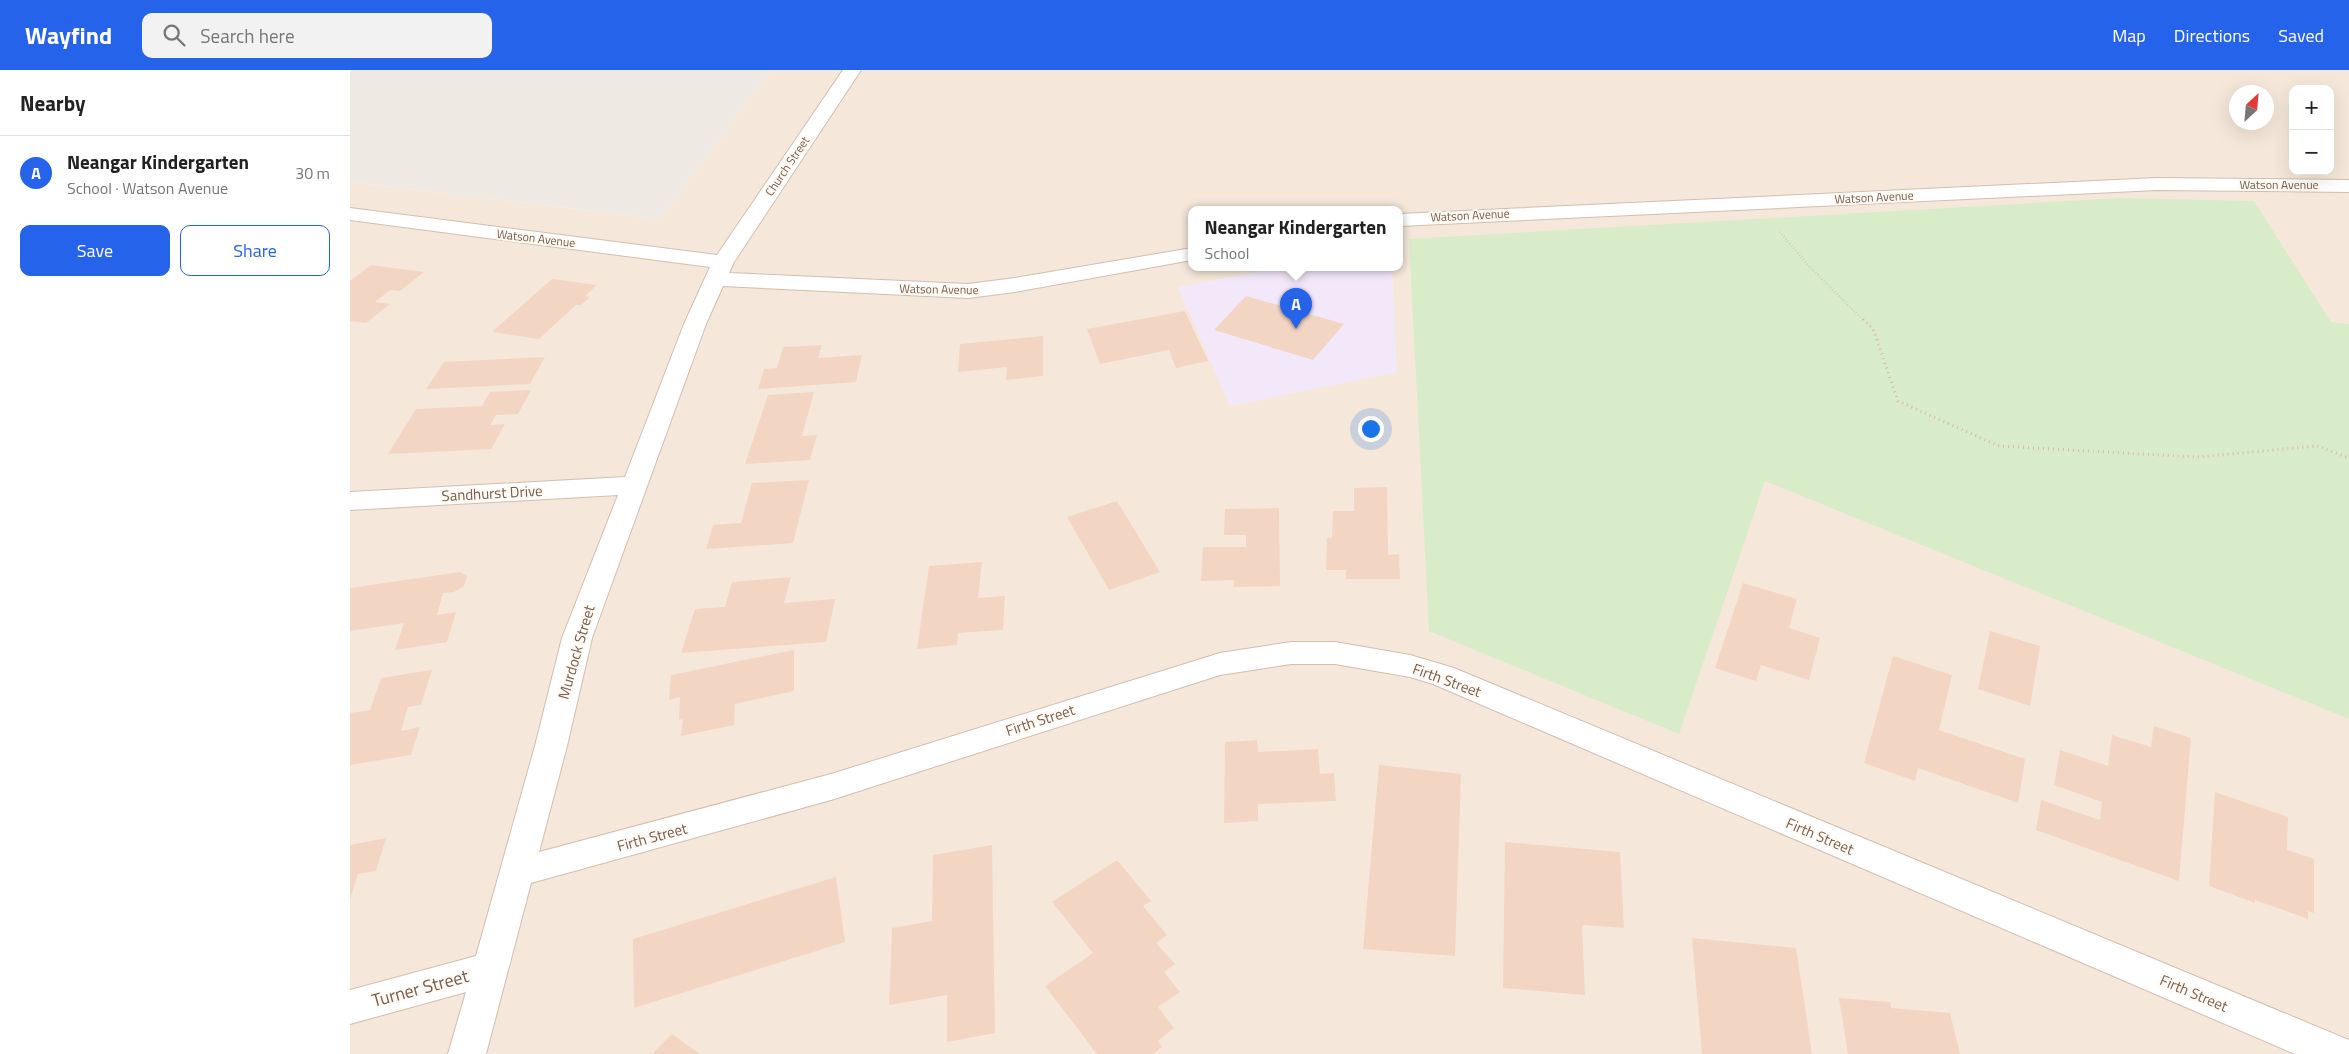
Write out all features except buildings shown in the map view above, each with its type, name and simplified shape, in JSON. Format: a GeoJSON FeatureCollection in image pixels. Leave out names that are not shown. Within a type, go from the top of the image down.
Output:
{"type":"FeatureCollection","features":[{"type":"Feature","properties":{"kind":"street","name":"Church Street"},"geometry":{"type":"LineString","coordinates":[[718,271],[852,70]]}},
{"type":"Feature","properties":{"kind":"street","name":"Watson Avenue"},"geometry":{"type":"LineString","coordinates":[[1403,220],[2157,184],[2349,186]]}},
{"type":"Feature","properties":{"kind":"street","name":"Watson Avenue"},"geometry":{"type":"LineString","coordinates":[[350,214],[718,271],[968,291],[1015,285],[1188,255]]}},
{"type":"Feature","properties":{"kind":"street","name":"Murdock Street"},"geometry":{"type":"LineString","coordinates":[[467,1054],[551,746],[577,638],[634,485],[718,271]]}},
{"type":"Feature","properties":{"kind":"street","name":"Sandhurst Drive"},"geometry":{"type":"LineString","coordinates":[[350,501],[634,485]]}},
{"type":"Feature","properties":{"kind":"street","name":"Firth Street"},"geometry":{"type":"LineString","coordinates":[[515,873],[831,788],[1220,664],[1291,654],[1334,653],[1410,666],[1443,676],[2338,1054]]}},
{"type":"Feature","properties":{"kind":"street","name":"Turner Street"},"geometry":{"type":"LineString","coordinates":[[350,1007],[489,969]]}},
{"type":"Feature","properties":{"kind":"path"},"geometry":{"type":"LineString","coordinates":[[1756,203],[1808,265],[1873,329],[1898,402],[1999,446],[2197,457],[2317,446],[2349,458]]}},
{"type":"Feature","properties":{"kind":"shaded area"},"geometry":{"type":"Polygon","coordinates":[[[350,70],[771,70],[660,219],[350,182],[350,70]]]}},
{"type":"Feature","properties":{"kind":"shaded area"},"geometry":{"type":"Polygon","coordinates":[[[771,70],[2349,70],[2349,1054],[350,1054],[350,182],[660,219],[771,70]]]}},
{"type":"Feature","properties":{"kind":"shaded area"},"geometry":{"type":"Polygon","coordinates":[[[1266,271],[1392,271],[1397,372],[1230,406],[1178,287],[1266,271]]]}},
{"type":"Feature","properties":{"kind":"green space"},"geometry":{"type":"Polygon","coordinates":[[[2119,198],[2254,201],[2331,322],[2349,324],[2349,719],[1765,481],[1679,734],[1429,631],[1409,239],[2119,198]]]}},
{"type":"Feature","properties":{"kind":"place","name":"Neangar Kindergarten"},"geometry":{"type":"Point","coordinates":[1296,329]}}]}
